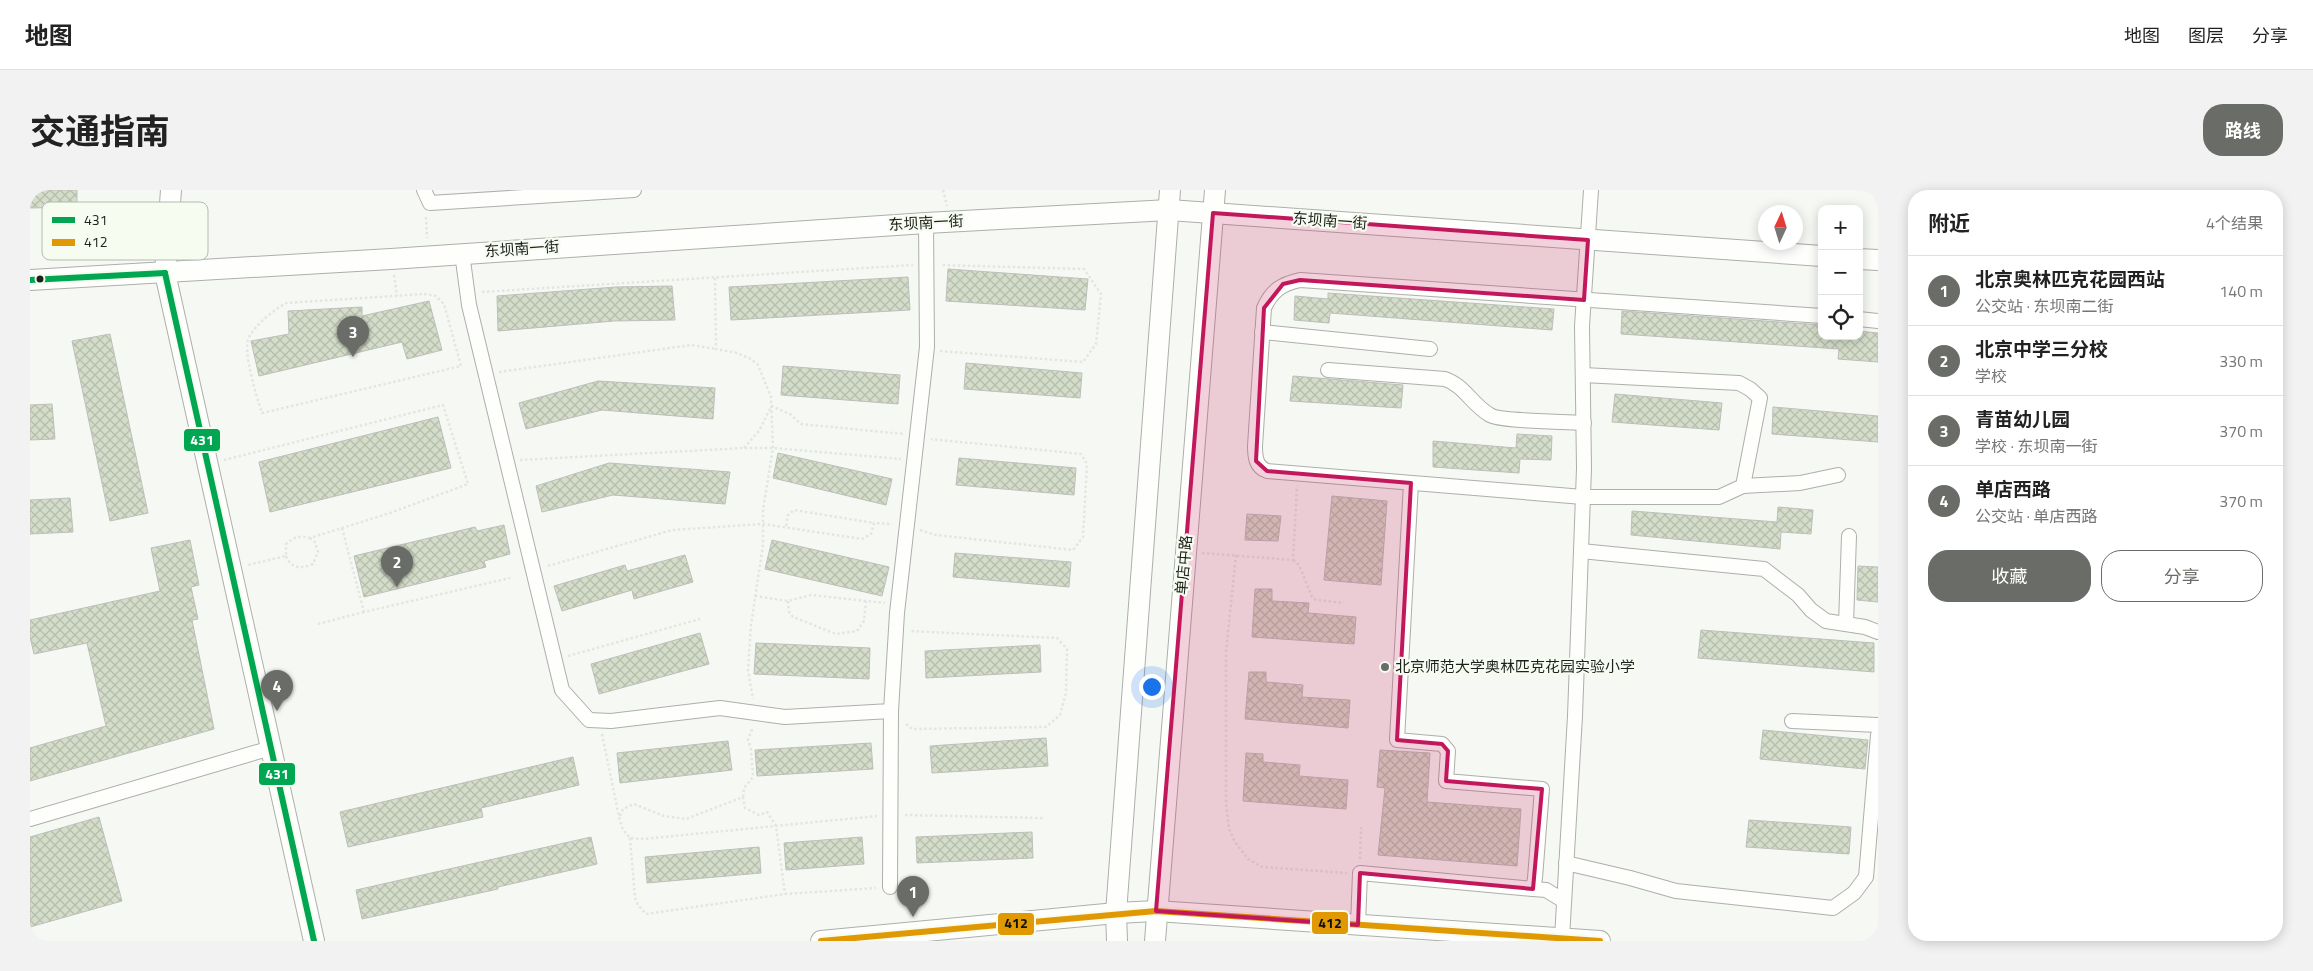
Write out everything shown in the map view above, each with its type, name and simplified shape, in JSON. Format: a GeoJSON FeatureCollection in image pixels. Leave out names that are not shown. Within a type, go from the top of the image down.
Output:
{"type":"FeatureCollection","features":[{"type":"Feature","properties":{"kind":"street"},"geometry":{"type":"LineString","coordinates":[[424,190],[430,204],[634,190]]}},
{"type":"Feature","properties":{"kind":"street"},"geometry":{"type":"LineString","coordinates":[[1117,941],[1116,912],[1170,190]]}},
{"type":"Feature","properties":{"kind":"street","name":"单店中路"},"geometry":{"type":"LineString","coordinates":[[1155,941],[1215,190]]}},
{"type":"Feature","properties":{"kind":"street"},"geometry":{"type":"LineString","coordinates":[[1562,938],[1581,551],[1584,300],[1591,190]]}},
{"type":"Feature","properties":{"kind":"street","name":"东坝南一街"},"geometry":{"type":"LineString","coordinates":[[30,280],[165,273],[926,223],[1169,210],[1818,256]]}},
{"type":"Feature","properties":{"kind":"street"},"geometry":{"type":"LineString","coordinates":[[890,887],[890,711],[895,630],[918,436],[926,348],[926,223]]}},
{"type":"Feature","properties":{"kind":"street"},"geometry":{"type":"LineString","coordinates":[[462,253],[468,293],[486,374],[562,690],[588,720],[720,708],[785,717],[890,711]]}},
{"type":"Feature","properties":{"kind":"street"},"geometry":{"type":"LineString","coordinates":[[1863,259],[1878,260]]}},
{"type":"Feature","properties":{"kind":"street"},"geometry":{"type":"LineString","coordinates":[[166,260],[165,273],[314,941]]}},
{"type":"Feature","properties":{"kind":"street"},"geometry":{"type":"LineString","coordinates":[[1818,316],[1300,280],[1283,284],[1268,300],[1264,308],[1255,446],[1256,461],[1261,469],[1267,472],[1583,497],[1719,497],[1743,486],[1800,483],[1838,475]]}},
{"type":"Feature","properties":{"kind":"street"},"geometry":{"type":"LineString","coordinates":[[1863,319],[1878,321]]}},
{"type":"Feature","properties":{"kind":"street"},"geometry":{"type":"LineString","coordinates":[[1262,332],[1430,349]]}},
{"type":"Feature","properties":{"kind":"street"},"geometry":{"type":"LineString","coordinates":[[1328,370],[1445,379],[1457,384],[1477,406],[1492,417],[1584,423]]}},
{"type":"Feature","properties":{"kind":"street"},"geometry":{"type":"LineString","coordinates":[[1583,375],[1739,384],[1750,389],[1760,398],[1743,486]]}},
{"type":"Feature","properties":{"kind":"street"},"geometry":{"type":"LineString","coordinates":[[1411,483],[1397,740],[1442,744],[1448,751],[1446,781],[1542,789],[1533,889]]}},
{"type":"Feature","properties":{"kind":"street"},"geometry":{"type":"LineString","coordinates":[[1846,624],[1849,536]]}},
{"type":"Feature","properties":{"kind":"street"},"geometry":{"type":"LineString","coordinates":[[1581,551],[1764,569],[1798,595],[1811,610],[1826,621],[1865,627],[1878,632]]}},
{"type":"Feature","properties":{"kind":"street"},"geometry":{"type":"LineString","coordinates":[[1792,722],[1878,725]]}},
{"type":"Feature","properties":{"kind":"street"},"geometry":{"type":"LineString","coordinates":[[1566,863],[1676,891],[1833,908],[1854,893],[1866,876],[1878,734]]}},
{"type":"Feature","properties":{"kind":"street"},"geometry":{"type":"LineString","coordinates":[[30,819],[271,748]]}},
{"type":"Feature","properties":{"kind":"street"},"geometry":{"type":"LineString","coordinates":[[1358,925],[1360,873],[1546,890],[1564,901]]}},
{"type":"Feature","properties":{"kind":"street"},"geometry":{"type":"LineString","coordinates":[[821,941],[1116,912],[1156,911],[1600,941]]}},
{"type":"Feature","properties":{"kind":"path"},"geometry":{"type":"LineString","coordinates":[[429,256],[425,217],[430,204]]}},
{"type":"Feature","properties":{"kind":"path"},"geometry":{"type":"LineString","coordinates":[[468,293],[926,264],[1084,269],[1101,294],[1096,344],[1083,362],[946,353],[926,348]]}},
{"type":"Feature","properties":{"kind":"path"},"geometry":{"type":"LineString","coordinates":[[715,278],[716,349]]}},
{"type":"Feature","properties":{"kind":"path"},"geometry":{"type":"LineString","coordinates":[[424,294],[436,296],[444,304],[461,366],[262,413],[247,350],[248,338],[272,312],[286,304],[424,294]]}},
{"type":"Feature","properties":{"kind":"path"},"geometry":{"type":"LineString","coordinates":[[486,374],[691,345],[737,353],[751,359],[758,365],[769,390],[772,406],[773,448],[763,510],[763,545],[751,625],[748,670],[756,713],[748,740],[751,749],[753,777],[744,788],[743,798],[745,808],[759,815],[767,812],[776,826],[785,894]]}},
{"type":"Feature","properties":{"kind":"path"},"geometry":{"type":"LineString","coordinates":[[208,464],[443,405],[468,484],[390,513],[310,538]]}},
{"type":"Feature","properties":{"kind":"path"},"geometry":{"type":"LineString","coordinates":[[772,406],[790,414],[801,424],[918,436],[940,441],[1082,454],[1087,464],[1083,537],[1073,550],[936,536],[908,526],[794,510],[788,515],[786,526]]}},
{"type":"Feature","properties":{"kind":"path"},"geometry":{"type":"LineString","coordinates":[[744,448],[759,431],[772,406]]}},
{"type":"Feature","properties":{"kind":"path"},"geometry":{"type":"LineString","coordinates":[[507,460],[744,448],[773,448],[915,460]]}},
{"type":"Feature","properties":{"kind":"path"},"geometry":{"type":"LineString","coordinates":[[1293,560],[1296,504]]}},
{"type":"Feature","properties":{"kind":"path"},"geometry":{"type":"LineString","coordinates":[[533,570],[672,530],[763,524],[862,539],[872,534],[874,522]]}},
{"type":"Feature","properties":{"kind":"path"},"geometry":{"type":"LineString","coordinates":[[342,528],[364,612]]}},
{"type":"Feature","properties":{"kind":"path"},"geometry":{"type":"LineString","coordinates":[[301,536],[310,538],[315,542],[318,552],[313,564],[304,568],[296,567],[289,562],[286,556],[286,544],[294,537],[301,536]]}},
{"type":"Feature","properties":{"kind":"path"},"geometry":{"type":"LineString","coordinates":[[1186,551],[1293,560],[1299,565],[1312,597],[1316,600],[1344,603]]}},
{"type":"Feature","properties":{"kind":"path"},"geometry":{"type":"LineString","coordinates":[[1236,555],[1226,652],[1226,803],[1229,829],[1234,842],[1248,859],[1262,867],[1334,873]]}},
{"type":"Feature","properties":{"kind":"path"},"geometry":{"type":"LineString","coordinates":[[231,568],[286,556]]}},
{"type":"Feature","properties":{"kind":"path"},"geometry":{"type":"LineString","coordinates":[[318,624],[510,578]]}},
{"type":"Feature","properties":{"kind":"path"},"geometry":{"type":"LineString","coordinates":[[755,596],[788,601],[810,595],[898,605]]}},
{"type":"Feature","properties":{"kind":"path"},"geometry":{"type":"LineString","coordinates":[[788,601],[789,612],[793,617],[836,634],[857,631],[864,621],[866,601]]}},
{"type":"Feature","properties":{"kind":"path"},"geometry":{"type":"LineString","coordinates":[[554,660],[700,619]]}},
{"type":"Feature","properties":{"kind":"path"},"geometry":{"type":"LineString","coordinates":[[890,711],[912,729],[1046,727],[1060,715],[1066,693],[1067,650],[1057,638],[895,630]]}},
{"type":"Feature","properties":{"kind":"path"},"geometry":{"type":"LineString","coordinates":[[599,720],[619,818],[623,830],[630,838],[635,898],[646,914],[785,894],[890,887]]}},
{"type":"Feature","properties":{"kind":"path"},"geometry":{"type":"LineString","coordinates":[[619,818],[623,809],[634,804],[664,816],[686,819],[743,798]]}},
{"type":"Feature","properties":{"kind":"path"},"geometry":{"type":"LineString","coordinates":[[630,838],[643,839],[890,815],[1043,818]]}},
{"type":"Feature","properties":{"kind":"path"},"geometry":{"type":"LineString","coordinates":[[1360,873],[1361,828]]}},
{"type":"Feature","properties":{"kind":"highlighted area"},"geometry":{"type":"Polygon","coordinates":[[[1213,213],[1588,240],[1584,300],[1300,280],[1283,284],[1264,308],[1256,461],[1267,471],[1411,483],[1397,740],[1442,744],[1448,751],[1446,781],[1542,789],[1533,889],[1360,873],[1358,925],[1156,911],[1213,213]]]}},
{"type":"Feature","properties":{"kind":"building"},"geometry":{"type":"Polygon","coordinates":[[[30,190],[77,190],[77,202],[42,202],[42,208],[30,208],[30,190]]]}},
{"type":"Feature","properties":{"kind":"building"},"geometry":{"type":"Polygon","coordinates":[[[948,269],[1088,279],[1085,310],[946,301],[948,269]]]}},
{"type":"Feature","properties":{"kind":"building"},"geometry":{"type":"Polygon","coordinates":[[[908,277],[910,310],[731,320],[729,287],[908,277]]]}},
{"type":"Feature","properties":{"kind":"building"},"geometry":{"type":"Polygon","coordinates":[[[672,286],[675,320],[614,321],[498,331],[497,296],[616,287],[672,286]]]}},
{"type":"Feature","properties":{"kind":"building"},"geometry":{"type":"Polygon","coordinates":[[[1328,293],[1554,309],[1552,330],[1330,313],[1329,323],[1294,320],[1295,296],[1328,299],[1328,293]]]}},
{"type":"Feature","properties":{"kind":"building"},"geometry":{"type":"Polygon","coordinates":[[[429,301],[442,350],[407,359],[402,342],[259,376],[251,341],[289,334],[288,311],[362,307],[362,316],[429,301]]]}},
{"type":"Feature","properties":{"kind":"building"},"geometry":{"type":"Polygon","coordinates":[[[1622,311],[1818,325],[1818,340],[1863,340],[1863,331],[1878,333],[1878,362],[1838,359],[1839,349],[1621,334],[1622,311]]]}},
{"type":"Feature","properties":{"kind":"building"},"geometry":{"type":"Polygon","coordinates":[[[110,334],[148,513],[110,521],[72,341],[110,334]]]}},
{"type":"Feature","properties":{"kind":"building"},"geometry":{"type":"Polygon","coordinates":[[[966,363],[1082,373],[1080,398],[964,389],[966,363]]]}},
{"type":"Feature","properties":{"kind":"building"},"geometry":{"type":"Polygon","coordinates":[[[783,366],[900,375],[898,404],[781,395],[783,366]]]}},
{"type":"Feature","properties":{"kind":"building"},"geometry":{"type":"Polygon","coordinates":[[[1293,376],[1403,385],[1401,408],[1290,401],[1293,376]]]}},
{"type":"Feature","properties":{"kind":"building"},"geometry":{"type":"Polygon","coordinates":[[[598,381],[715,388],[713,419],[602,410],[526,429],[519,403],[598,381]]]}},
{"type":"Feature","properties":{"kind":"building"},"geometry":{"type":"Polygon","coordinates":[[[1615,394],[1722,403],[1719,430],[1612,422],[1615,394]]]}},
{"type":"Feature","properties":{"kind":"building"},"geometry":{"type":"Polygon","coordinates":[[[52,404],[55,439],[30,440],[30,405],[52,404]]]}},
{"type":"Feature","properties":{"kind":"building"},"geometry":{"type":"Polygon","coordinates":[[[1773,407],[1878,416],[1878,442],[1772,434],[1773,407]]]}},
{"type":"Feature","properties":{"kind":"building"},"geometry":{"type":"Polygon","coordinates":[[[438,417],[451,468],[270,512],[259,462],[438,417]]]}},
{"type":"Feature","properties":{"kind":"building"},"geometry":{"type":"Polygon","coordinates":[[[1517,434],[1552,436],[1551,460],[1520,459],[1519,473],[1433,467],[1433,441],[1516,448],[1517,434]]]}},
{"type":"Feature","properties":{"kind":"building"},"geometry":{"type":"Polygon","coordinates":[[[778,453],[892,479],[886,505],[773,478],[778,453]]]}},
{"type":"Feature","properties":{"kind":"building"},"geometry":{"type":"Polygon","coordinates":[[[959,458],[1076,468],[1074,495],[956,485],[959,458]]]}},
{"type":"Feature","properties":{"kind":"building"},"geometry":{"type":"Polygon","coordinates":[[[609,463],[730,472],[725,504],[613,495],[542,512],[536,486],[609,463]]]}},
{"type":"Feature","properties":{"kind":"building"},"geometry":{"type":"Polygon","coordinates":[[[1332,496],[1387,501],[1381,585],[1324,580],[1332,496]]]}},
{"type":"Feature","properties":{"kind":"building"},"geometry":{"type":"Polygon","coordinates":[[[70,498],[73,532],[30,534],[30,500],[70,498]]]}},
{"type":"Feature","properties":{"kind":"building"},"geometry":{"type":"Polygon","coordinates":[[[1778,507],[1813,510],[1811,534],[1781,532],[1780,549],[1631,535],[1632,511],[1777,522],[1778,507]]]}},
{"type":"Feature","properties":{"kind":"building"},"geometry":{"type":"Polygon","coordinates":[[[1247,514],[1281,516],[1278,541],[1245,540],[1247,514]]]}},
{"type":"Feature","properties":{"kind":"building"},"geometry":{"type":"Polygon","coordinates":[[[504,525],[510,554],[484,561],[486,567],[364,597],[354,556],[475,527],[477,531],[504,525]]]}},
{"type":"Feature","properties":{"kind":"building"},"geometry":{"type":"Polygon","coordinates":[[[190,540],[199,585],[191,587],[198,619],[192,620],[214,729],[30,781],[30,748],[106,726],[87,643],[34,654],[30,637],[30,620],[160,591],[151,548],[190,540]]]}},
{"type":"Feature","properties":{"kind":"building"},"geometry":{"type":"Polygon","coordinates":[[[772,540],[889,567],[882,596],[765,569],[772,540]]]}},
{"type":"Feature","properties":{"kind":"building"},"geometry":{"type":"Polygon","coordinates":[[[955,553],[1071,562],[1069,587],[953,577],[955,553]]]}},
{"type":"Feature","properties":{"kind":"building"},"geometry":{"type":"Polygon","coordinates":[[[685,555],[693,582],[634,599],[632,590],[562,611],[554,586],[625,565],[627,571],[685,555]]]}},
{"type":"Feature","properties":{"kind":"building"},"geometry":{"type":"Polygon","coordinates":[[[1858,566],[1878,567],[1878,602],[1857,600],[1858,566]]]}},
{"type":"Feature","properties":{"kind":"building"},"geometry":{"type":"Polygon","coordinates":[[[1255,589],[1272,589],[1272,601],[1309,603],[1308,613],[1356,617],[1354,644],[1252,637],[1255,589]]]}},
{"type":"Feature","properties":{"kind":"building"},"geometry":{"type":"Polygon","coordinates":[[[1701,630],[1874,643],[1874,672],[1698,658],[1701,630]]]}},
{"type":"Feature","properties":{"kind":"building"},"geometry":{"type":"Polygon","coordinates":[[[700,633],[709,664],[599,694],[591,664],[700,633]]]}},
{"type":"Feature","properties":{"kind":"building"},"geometry":{"type":"Polygon","coordinates":[[[756,643],[870,648],[869,679],[754,674],[756,643]]]}},
{"type":"Feature","properties":{"kind":"building"},"geometry":{"type":"Polygon","coordinates":[[[1040,645],[1041,672],[926,678],[925,651],[1040,645]]]}},
{"type":"Feature","properties":{"kind":"building"},"geometry":{"type":"Polygon","coordinates":[[[1249,672],[1266,672],[1266,682],[1303,685],[1302,697],[1350,700],[1348,728],[1245,719],[1249,672]]]}},
{"type":"Feature","properties":{"kind":"building"},"geometry":{"type":"Polygon","coordinates":[[[1763,730],[1868,740],[1865,769],[1760,759],[1763,730]]]}},
{"type":"Feature","properties":{"kind":"building"},"geometry":{"type":"Polygon","coordinates":[[[1046,738],[1048,766],[932,773],[930,746],[1046,738]]]}},
{"type":"Feature","properties":{"kind":"building"},"geometry":{"type":"Polygon","coordinates":[[[728,741],[732,770],[620,783],[617,753],[728,741]]]}},
{"type":"Feature","properties":{"kind":"building"},"geometry":{"type":"Polygon","coordinates":[[[871,743],[873,769],[757,776],[755,750],[871,743]]]}},
{"type":"Feature","properties":{"kind":"building"},"geometry":{"type":"Polygon","coordinates":[[[1380,750],[1430,753],[1427,802],[1521,809],[1517,866],[1378,855],[1385,788],[1377,787],[1380,750]]]}},
{"type":"Feature","properties":{"kind":"building"},"geometry":{"type":"Polygon","coordinates":[[[1246,753],[1263,754],[1263,762],[1300,765],[1299,776],[1348,780],[1346,809],[1243,801],[1246,753]]]}},
{"type":"Feature","properties":{"kind":"building"},"geometry":{"type":"Polygon","coordinates":[[[573,757],[579,785],[481,808],[483,817],[348,847],[340,812],[573,757]]]}},
{"type":"Feature","properties":{"kind":"building"},"geometry":{"type":"Polygon","coordinates":[[[99,817],[122,901],[30,927],[30,837],[99,817]]]}},
{"type":"Feature","properties":{"kind":"building"},"geometry":{"type":"Polygon","coordinates":[[[1749,820],[1851,827],[1849,854],[1746,847],[1749,820]]]}},
{"type":"Feature","properties":{"kind":"building"},"geometry":{"type":"Polygon","coordinates":[[[1032,832],[1033,858],[917,863],[916,837],[1032,832]]]}},
{"type":"Feature","properties":{"kind":"building"},"geometry":{"type":"Polygon","coordinates":[[[591,837],[597,864],[498,887],[498,889],[362,919],[356,890],[591,837]]]}},
{"type":"Feature","properties":{"kind":"building"},"geometry":{"type":"Polygon","coordinates":[[[862,837],[864,864],[786,870],[784,843],[862,837]]]}},
{"type":"Feature","properties":{"kind":"building"},"geometry":{"type":"Polygon","coordinates":[[[759,847],[761,873],[647,883],[645,857],[759,847]]]}},
{"type":"Feature","properties":{"kind":"transit line","name":"431"},"geometry":{"type":"LineString","coordinates":[[165,273],[314,941]]}},
{"type":"Feature","properties":{"kind":"transit line","name":"431"},"geometry":{"type":"LineString","coordinates":[[30,280],[165,273]]}},
{"type":"Feature","properties":{"kind":"transit line","name":"412"},"geometry":{"type":"LineString","coordinates":[[821,941],[1156,911],[1600,941]]}},
{"type":"Feature","properties":{"kind":"place","name":"青苗幼儿园"},"geometry":{"type":"Point","coordinates":[353,357]}},
{"type":"Feature","properties":{"kind":"place","name":"北京中学三分校"},"geometry":{"type":"Point","coordinates":[397,587]}},
{"type":"Feature","properties":{"kind":"place","name":"北京师范大学奥林匹克花园实验小学"},"geometry":{"type":"Point","coordinates":[1385,667]}},
{"type":"Feature","properties":{"kind":"place","name":"单店西路"},"geometry":{"type":"Point","coordinates":[277,711]}},
{"type":"Feature","properties":{"kind":"place","name":"北京奥林匹克花园西站"},"geometry":{"type":"Point","coordinates":[913,917]}}]}
